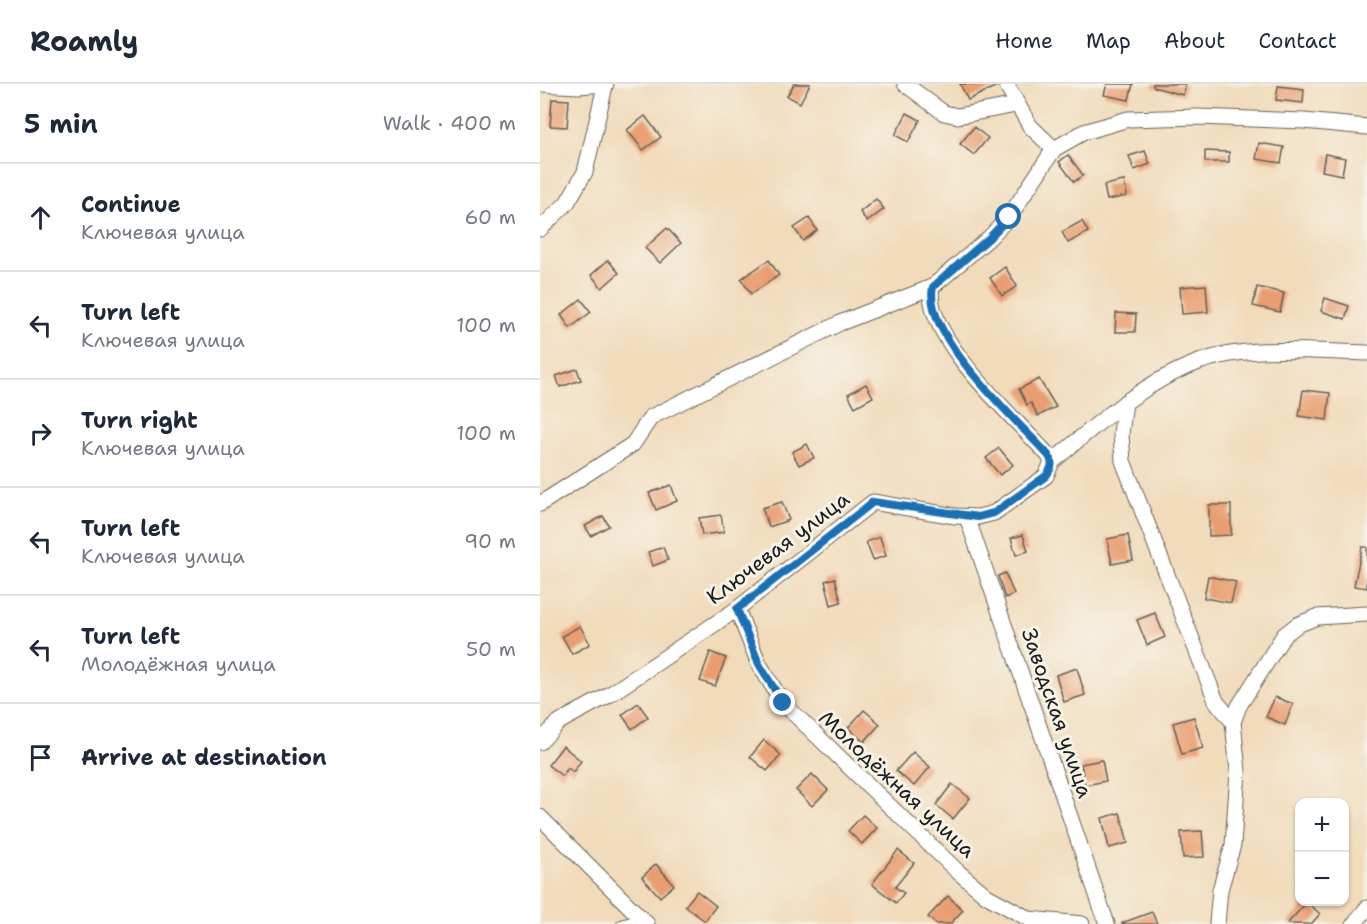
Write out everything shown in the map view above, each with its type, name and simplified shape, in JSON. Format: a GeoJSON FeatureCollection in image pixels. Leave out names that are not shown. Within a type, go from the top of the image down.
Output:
{"type":"FeatureCollection","features":[{"type":"Feature","properties":{"kind":"street"},"geometry":{"type":"LineString","coordinates":[[540,84],[605,85],[585,172],[567,203],[540,229]]}},
{"type":"Feature","properties":{"kind":"street"},"geometry":{"type":"LineString","coordinates":[[905,84],[944,113],[958,116],[1016,105]]}},
{"type":"Feature","properties":{"kind":"street"},"geometry":{"type":"LineString","coordinates":[[1006,84],[1030,126],[1054,149]]}},
{"type":"Feature","properties":{"kind":"street"},"geometry":{"type":"LineString","coordinates":[[540,504],[633,444],[651,417],[840,323],[933,287],[989,238],[1009,217],[1054,149],[1084,132],[1128,119],[1247,119],[1367,128]]}},
{"type":"Feature","properties":{"kind":"street"},"geometry":{"type":"LineString","coordinates":[[933,287],[931,307],[944,336],[961,360],[1052,462]]}},
{"type":"Feature","properties":{"kind":"street","name":"Ключевая улица"},"geometry":{"type":"LineString","coordinates":[[540,742],[559,722],[609,695],[737,609],[873,502],[967,516],[994,513],[1046,476],[1052,462],[1125,402],[1199,362],[1225,356],[1270,351],[1367,353]]}},
{"type":"Feature","properties":{"kind":"street"},"geometry":{"type":"LineString","coordinates":[[1125,402],[1120,447],[1126,469],[1216,701],[1233,722]]}},
{"type":"Feature","properties":{"kind":"street","name":"Заводская улица"},"geometry":{"type":"LineString","coordinates":[[967,516],[1107,924]]}},
{"type":"Feature","properties":{"kind":"street","name":"Молодёжная улица"},"geometry":{"type":"LineString","coordinates":[[737,609],[759,664],[790,711],[957,871],[987,896],[1029,920],[1082,924]]}},
{"type":"Feature","properties":{"kind":"street"},"geometry":{"type":"LineString","coordinates":[[1217,924],[1220,890],[1233,845],[1238,771],[1233,722],[1239,706],[1284,635],[1297,625],[1317,617],[1367,614]]}},
{"type":"Feature","properties":{"kind":"street"},"geometry":{"type":"LineString","coordinates":[[540,816],[644,921]]}},
{"type":"Feature","properties":{"kind":"street"},"geometry":{"type":"LineString","coordinates":[[1354,924],[1367,908]]}},
{"type":"Feature","properties":{"kind":"lane"},"geometry":{"type":"LineString","coordinates":[[621,924],[644,921]]}},
{"type":"Feature","properties":{"kind":"building"},"geometry":{"type":"Polygon","coordinates":[[[794,84],[810,84],[800,103],[787,96],[794,84]]]}},
{"type":"Feature","properties":{"kind":"building"},"geometry":{"type":"Polygon","coordinates":[[[960,84],[996,84],[997,86],[968,100],[960,84]]]}},
{"type":"Feature","properties":{"kind":"building"},"geometry":{"type":"Polygon","coordinates":[[[1107,84],[1133,84],[1129,100],[1104,95],[1107,84]]]}},
{"type":"Feature","properties":{"kind":"building"},"geometry":{"type":"Polygon","coordinates":[[[1153,84],[1186,84],[1183,95],[1153,87],[1153,84]]]}},
{"type":"Feature","properties":{"kind":"building"},"geometry":{"type":"Polygon","coordinates":[[[1278,86],[1304,89],[1303,103],[1276,100],[1278,86]]]}},
{"type":"Feature","properties":{"kind":"building"},"geometry":{"type":"Polygon","coordinates":[[[552,99],[569,100],[567,127],[550,126],[552,99]]]}},
{"type":"Feature","properties":{"kind":"building"},"geometry":{"type":"Polygon","coordinates":[[[907,113],[920,120],[908,142],[895,135],[907,113]]]}},
{"type":"Feature","properties":{"kind":"building"},"geometry":{"type":"Polygon","coordinates":[[[645,116],[661,137],[643,150],[627,130],[645,116]]]}},
{"type":"Feature","properties":{"kind":"building"},"geometry":{"type":"Polygon","coordinates":[[[974,127],[988,138],[974,155],[960,144],[974,127]]]}},
{"type":"Feature","properties":{"kind":"building"},"geometry":{"type":"Polygon","coordinates":[[[1259,143],[1284,147],[1281,163],[1256,159],[1259,143]]]}},
{"type":"Feature","properties":{"kind":"building"},"geometry":{"type":"Polygon","coordinates":[[[1145,151],[1150,164],[1134,170],[1129,156],[1145,151]]]}},
{"type":"Feature","properties":{"kind":"building"},"geometry":{"type":"Polygon","coordinates":[[[1205,151],[1229,152],[1229,162],[1205,162],[1205,151]]]}},
{"type":"Feature","properties":{"kind":"building"},"geometry":{"type":"Polygon","coordinates":[[[1325,154],[1345,158],[1342,175],[1322,171],[1325,154]]]}},
{"type":"Feature","properties":{"kind":"building"},"geometry":{"type":"Polygon","coordinates":[[[1068,155],[1083,175],[1074,182],[1059,162],[1068,155]]]}},
{"type":"Feature","properties":{"kind":"building"},"geometry":{"type":"Polygon","coordinates":[[[1124,181],[1127,196],[1107,200],[1104,185],[1124,181]]]}},
{"type":"Feature","properties":{"kind":"building"},"geometry":{"type":"Polygon","coordinates":[[[876,199],[884,209],[867,222],[860,212],[876,199]]]}},
{"type":"Feature","properties":{"kind":"building"},"geometry":{"type":"Polygon","coordinates":[[[809,218],[817,230],[803,241],[794,228],[809,218]]]}},
{"type":"Feature","properties":{"kind":"building"},"geometry":{"type":"Polygon","coordinates":[[[1082,221],[1088,232],[1068,243],[1062,232],[1082,221]]]}},
{"type":"Feature","properties":{"kind":"building"},"geometry":{"type":"Polygon","coordinates":[[[667,228],[681,243],[660,263],[645,248],[667,228]]]}},
{"type":"Feature","properties":{"kind":"building"},"geometry":{"type":"Polygon","coordinates":[[[608,260],[619,273],[602,288],[591,275],[608,260]]]}},
{"type":"Feature","properties":{"kind":"building"},"geometry":{"type":"Polygon","coordinates":[[[769,260],[779,275],[751,294],[741,279],[769,260]]]}},
{"type":"Feature","properties":{"kind":"building"},"geometry":{"type":"Polygon","coordinates":[[[1005,267],[1017,286],[1002,296],[990,278],[1005,267]]]}},
{"type":"Feature","properties":{"kind":"building"},"geometry":{"type":"Polygon","coordinates":[[[1206,285],[1208,312],[1182,314],[1180,287],[1206,285]]]}},
{"type":"Feature","properties":{"kind":"building"},"geometry":{"type":"Polygon","coordinates":[[[1257,287],[1284,293],[1280,312],[1253,306],[1257,287]]]}},
{"type":"Feature","properties":{"kind":"building"},"geometry":{"type":"Polygon","coordinates":[[[1325,298],[1349,306],[1345,319],[1321,311],[1325,298]]]}},
{"type":"Feature","properties":{"kind":"building"},"geometry":{"type":"Polygon","coordinates":[[[581,299],[591,312],[570,328],[561,315],[581,299]]]}},
{"type":"Feature","properties":{"kind":"building"},"geometry":{"type":"Polygon","coordinates":[[[1116,313],[1136,314],[1135,332],[1115,332],[1116,313]]]}},
{"type":"Feature","properties":{"kind":"building"},"geometry":{"type":"Polygon","coordinates":[[[577,369],[581,380],[560,387],[556,376],[577,369]]]}},
{"type":"Feature","properties":{"kind":"building"},"geometry":{"type":"Polygon","coordinates":[[[1039,379],[1056,407],[1038,416],[1031,403],[1027,405],[1019,389],[1039,379]]]}},
{"type":"Feature","properties":{"kind":"building"},"geometry":{"type":"Polygon","coordinates":[[[866,384],[873,397],[855,407],[848,394],[866,384]]]}},
{"type":"Feature","properties":{"kind":"building"},"geometry":{"type":"Polygon","coordinates":[[[1303,390],[1330,393],[1327,420],[1299,416],[1303,390]]]}},
{"type":"Feature","properties":{"kind":"building"},"geometry":{"type":"Polygon","coordinates":[[[807,444],[814,458],[799,465],[792,452],[807,444]]]}},
{"type":"Feature","properties":{"kind":"building"},"geometry":{"type":"Polygon","coordinates":[[[999,448],[1013,465],[1000,475],[986,458],[999,448]]]}},
{"type":"Feature","properties":{"kind":"building"},"geometry":{"type":"Polygon","coordinates":[[[671,485],[677,501],[656,510],[649,493],[671,485]]]}},
{"type":"Feature","properties":{"kind":"building"},"geometry":{"type":"Polygon","coordinates":[[[782,502],[789,520],[769,527],[762,508],[782,502]]]}},
{"type":"Feature","properties":{"kind":"building"},"geometry":{"type":"Polygon","coordinates":[[[1209,505],[1231,505],[1231,535],[1209,536],[1209,505]]]}},
{"type":"Feature","properties":{"kind":"building"},"geometry":{"type":"Polygon","coordinates":[[[721,515],[724,532],[702,535],[699,518],[721,515]]]}},
{"type":"Feature","properties":{"kind":"building"},"geometry":{"type":"Polygon","coordinates":[[[603,516],[609,526],[591,536],[585,526],[603,516]]]}},
{"type":"Feature","properties":{"kind":"building"},"geometry":{"type":"Polygon","coordinates":[[[1023,535],[1028,551],[1016,555],[1011,538],[1023,535]]]}},
{"type":"Feature","properties":{"kind":"building"},"geometry":{"type":"Polygon","coordinates":[[[1128,535],[1133,560],[1112,564],[1107,539],[1128,535]]]}},
{"type":"Feature","properties":{"kind":"building"},"geometry":{"type":"Polygon","coordinates":[[[880,537],[886,556],[873,560],[866,542],[880,537]]]}},
{"type":"Feature","properties":{"kind":"building"},"geometry":{"type":"Polygon","coordinates":[[[663,547],[668,560],[653,566],[648,552],[663,547]]]}},
{"type":"Feature","properties":{"kind":"building"},"geometry":{"type":"Polygon","coordinates":[[[1362,547],[1367,547],[1367,588],[1354,586],[1362,547]]]}},
{"type":"Feature","properties":{"kind":"building"},"geometry":{"type":"Polygon","coordinates":[[[1005,573],[1014,594],[1005,598],[998,576],[1005,573]]]}},
{"type":"Feature","properties":{"kind":"building"},"geometry":{"type":"Polygon","coordinates":[[[1208,576],[1236,582],[1231,603],[1204,598],[1208,576]]]}},
{"type":"Feature","properties":{"kind":"building"},"geometry":{"type":"Polygon","coordinates":[[[835,578],[841,602],[831,605],[825,581],[835,578]]]}},
{"type":"Feature","properties":{"kind":"building"},"geometry":{"type":"Polygon","coordinates":[[[1155,613],[1165,637],[1147,645],[1137,620],[1155,613]]]}},
{"type":"Feature","properties":{"kind":"building"},"geometry":{"type":"Polygon","coordinates":[[[580,626],[590,644],[572,654],[562,636],[580,626]]]}},
{"type":"Feature","properties":{"kind":"building"},"geometry":{"type":"Polygon","coordinates":[[[710,652],[726,658],[715,686],[700,681],[710,652]]]}},
{"type":"Feature","properties":{"kind":"building"},"geometry":{"type":"Polygon","coordinates":[[[1077,668],[1085,695],[1064,702],[1056,675],[1077,668]]]}},
{"type":"Feature","properties":{"kind":"building"},"geometry":{"type":"Polygon","coordinates":[[[1275,697],[1293,704],[1285,725],[1266,717],[1275,697]]]}},
{"type":"Feature","properties":{"kind":"building"},"geometry":{"type":"Polygon","coordinates":[[[638,703],[648,717],[632,729],[622,715],[638,703]]]}},
{"type":"Feature","properties":{"kind":"building"},"geometry":{"type":"Polygon","coordinates":[[[864,710],[880,724],[864,742],[848,728],[864,710]]]}},
{"type":"Feature","properties":{"kind":"building"},"geometry":{"type":"Polygon","coordinates":[[[1194,717],[1203,748],[1182,754],[1173,723],[1194,717]]]}},
{"type":"Feature","properties":{"kind":"building"},"geometry":{"type":"Polygon","coordinates":[[[764,740],[781,755],[767,771],[750,757],[764,740]]]}},
{"type":"Feature","properties":{"kind":"building"},"geometry":{"type":"Polygon","coordinates":[[[563,746],[581,761],[573,772],[568,768],[562,776],[548,765],[563,746]]]}},
{"type":"Feature","properties":{"kind":"building"},"geometry":{"type":"Polygon","coordinates":[[[913,752],[930,767],[914,786],[896,771],[913,752]]]}},
{"type":"Feature","properties":{"kind":"building"},"geometry":{"type":"Polygon","coordinates":[[[1102,760],[1106,781],[1085,785],[1081,764],[1102,760]]]}},
{"type":"Feature","properties":{"kind":"building"},"geometry":{"type":"Polygon","coordinates":[[[812,774],[828,790],[812,806],[796,790],[812,774]]]}},
{"type":"Feature","properties":{"kind":"building"},"geometry":{"type":"Polygon","coordinates":[[[952,784],[970,798],[953,819],[936,805],[952,784]]]}},
{"type":"Feature","properties":{"kind":"building"},"geometry":{"type":"Polygon","coordinates":[[[1120,813],[1128,843],[1109,848],[1102,818],[1120,813]]]}},
{"type":"Feature","properties":{"kind":"building"},"geometry":{"type":"Polygon","coordinates":[[[863,815],[877,828],[862,844],[848,831],[863,815]]]}},
{"type":"Feature","properties":{"kind":"building"},"geometry":{"type":"Polygon","coordinates":[[[1202,831],[1204,857],[1183,858],[1181,832],[1202,831]]]}},
{"type":"Feature","properties":{"kind":"building"},"geometry":{"type":"Polygon","coordinates":[[[898,850],[914,863],[895,887],[904,893],[896,903],[872,884],[898,850]]]}},
{"type":"Feature","properties":{"kind":"building"},"geometry":{"type":"Polygon","coordinates":[[[656,864],[674,885],[660,897],[642,877],[656,864]]]}},
{"type":"Feature","properties":{"kind":"building"},"geometry":{"type":"Polygon","coordinates":[[[697,891],[716,906],[705,921],[685,906],[697,891]]]}},
{"type":"Feature","properties":{"kind":"building"},"geometry":{"type":"Polygon","coordinates":[[[948,896],[963,910],[950,924],[936,924],[928,917],[948,896]]]}},
{"type":"Feature","properties":{"kind":"building"},"geometry":{"type":"Polygon","coordinates":[[[1303,906],[1311,906],[1320,914],[1311,924],[1287,924],[1303,906]]]}},
{"type":"Feature","properties":{"kind":"building"},"geometry":{"type":"Polygon","coordinates":[[[1152,912],[1157,924],[1122,924],[1122,923],[1152,912]]]}},
{"type":"Feature","properties":{"kind":"route"},"geometry":{"type":"LineString","coordinates":[[783,703],[771,687],[747,640],[737,609],[873,502],[955,516],[978,517],[994,513],[1046,476],[1051,468],[1052,462],[1049,456],[961,360],[944,336],[931,307],[930,297],[933,287],[989,238],[1009,217]]}}]}
